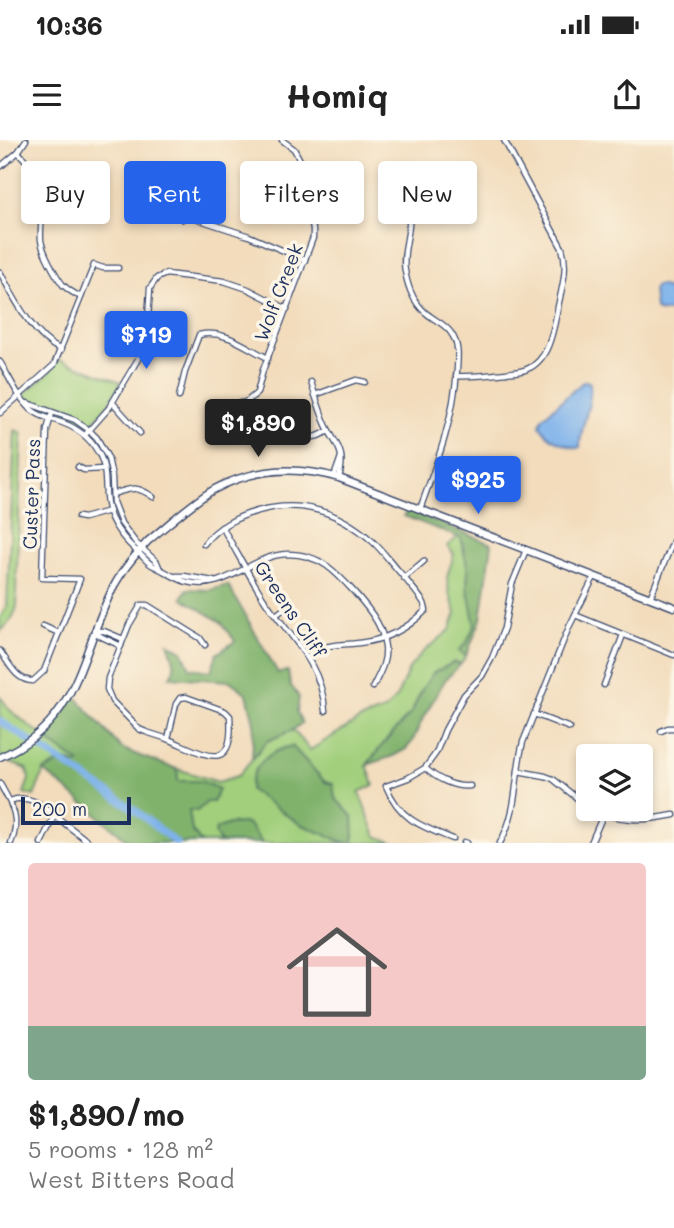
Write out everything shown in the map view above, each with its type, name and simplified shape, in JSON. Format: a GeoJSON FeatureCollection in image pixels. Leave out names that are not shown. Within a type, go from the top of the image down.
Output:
{"type":"FeatureCollection","features":[{"type":"Feature","properties":{"kind":"main road"},"geometry":{"type":"LineString","coordinates":[[0,757],[23,745],[55,718],[71,693],[114,586],[139,550],[213,491],[259,473],[293,470],[322,473],[674,607]]}},
{"type":"Feature","properties":{"kind":"street"},"geometry":{"type":"LineString","coordinates":[[0,167],[18,152],[26,140]]}},
{"type":"Feature","properties":{"kind":"street","name":"Wolf Creek"},"geometry":{"type":"LineString","coordinates":[[282,140],[294,149],[300,161]]}},
{"type":"Feature","properties":{"kind":"street"},"geometry":{"type":"LineString","coordinates":[[456,376],[475,377],[521,371],[534,365],[544,355],[550,340],[563,282],[565,267],[562,248],[504,140]]}},
{"type":"Feature","properties":{"kind":"street"},"geometry":{"type":"LineString","coordinates":[[18,152],[29,164],[39,188],[42,205],[42,247],[61,283],[82,297]]}},
{"type":"Feature","properties":{"kind":"street"},"geometry":{"type":"LineString","coordinates":[[206,224],[249,236],[305,260]]}},
{"type":"Feature","properties":{"kind":"street","name":"Wolf Creek"},"geometry":{"type":"LineString","coordinates":[[236,404],[246,402],[257,393],[313,238],[311,224]]}},
{"type":"Feature","properties":{"kind":"street"},"geometry":{"type":"LineString","coordinates":[[408,224],[404,265],[409,289],[421,308],[453,335],[458,353],[452,408],[444,444],[420,509]]}},
{"type":"Feature","properties":{"kind":"street"},"geometry":{"type":"LineString","coordinates":[[0,412],[54,365],[94,265],[118,268]]}},
{"type":"Feature","properties":{"kind":"street"},"geometry":{"type":"LineString","coordinates":[[0,272],[42,337],[61,350]]}},
{"type":"Feature","properties":{"kind":"street"},"geometry":{"type":"LineString","coordinates":[[85,435],[113,403],[138,359],[149,321],[150,288],[157,278],[166,274],[225,281],[248,289],[287,309]]}},
{"type":"Feature","properties":{"kind":"street"},"geometry":{"type":"LineString","coordinates":[[179,397],[199,335],[222,334],[268,358]]}},
{"type":"Feature","properties":{"kind":"street"},"geometry":{"type":"LineString","coordinates":[[0,362],[30,408],[37,413],[75,420],[89,430],[105,452],[115,509],[139,550]]}},
{"type":"Feature","properties":{"kind":"street"},"geometry":{"type":"LineString","coordinates":[[315,395],[356,380],[365,382]]}},
{"type":"Feature","properties":{"kind":"street"},"geometry":{"type":"LineString","coordinates":[[311,382],[341,456],[337,478]]}},
{"type":"Feature","properties":{"kind":"street"},"geometry":{"type":"LineString","coordinates":[[113,403],[140,433]]}},
{"type":"Feature","properties":{"kind":"street"},"geometry":{"type":"LineString","coordinates":[[51,416],[85,435],[97,450],[109,477],[109,511],[120,534],[157,562],[160,568],[183,582],[195,581],[205,585],[232,577],[262,560],[288,554],[319,561],[336,573],[378,623],[383,638],[385,659],[373,687]]}},
{"type":"Feature","properties":{"kind":"street","name":"Custer Pass"},"geometry":{"type":"LineString","coordinates":[[51,416],[47,430],[42,578],[80,579],[59,633]]}},
{"type":"Feature","properties":{"kind":"street"},"geometry":{"type":"LineString","coordinates":[[308,438],[329,431]]}},
{"type":"Feature","properties":{"kind":"street"},"geometry":{"type":"LineString","coordinates":[[78,467],[84,470],[104,469]]}},
{"type":"Feature","properties":{"kind":"street"},"geometry":{"type":"LineString","coordinates":[[113,494],[135,488],[153,497]]}},
{"type":"Feature","properties":{"kind":"street"},"geometry":{"type":"LineString","coordinates":[[204,544],[222,527],[242,516],[271,508],[295,506],[331,513],[374,542],[420,597],[426,610],[408,626],[383,638],[331,645],[307,657]]}},
{"type":"Feature","properties":{"kind":"street"},"geometry":{"type":"LineString","coordinates":[[78,517],[85,518],[109,511]]}},
{"type":"Feature","properties":{"kind":"street","name":"Greens Cliff"},"geometry":{"type":"LineString","coordinates":[[222,527],[276,615],[307,657],[321,685],[325,710]]}},
{"type":"Feature","properties":{"kind":"street"},"geometry":{"type":"LineString","coordinates":[[650,598],[674,539]]}},
{"type":"Feature","properties":{"kind":"street"},"geometry":{"type":"LineString","coordinates":[[453,839],[421,826],[404,815],[395,805],[386,786],[425,768],[436,752],[464,695],[482,676],[492,658],[505,622],[512,584],[526,550]]}},
{"type":"Feature","properties":{"kind":"street"},"geometry":{"type":"LineString","coordinates":[[404,578],[424,561]]}},
{"type":"Feature","properties":{"kind":"street"},"geometry":{"type":"LineString","coordinates":[[500,843],[512,815],[523,742],[569,626],[595,576]]}},
{"type":"Feature","properties":{"kind":"street"},"geometry":{"type":"LineString","coordinates":[[169,738],[176,704],[180,698],[225,711],[230,716],[231,741],[227,750],[218,756],[208,755],[169,738],[139,729],[107,689],[108,678],[123,639],[141,605],[148,605],[200,638],[205,645]]}},
{"type":"Feature","properties":{"kind":"street"},"geometry":{"type":"LineString","coordinates":[[276,615],[289,605]]}},
{"type":"Feature","properties":{"kind":"street"},"geometry":{"type":"LineString","coordinates":[[575,615],[674,655]]}},
{"type":"Feature","properties":{"kind":"street"},"geometry":{"type":"LineString","coordinates":[[0,651],[22,679],[37,679],[44,671],[59,633],[43,626]]}},
{"type":"Feature","properties":{"kind":"street"},"geometry":{"type":"LineString","coordinates":[[94,631],[104,631],[123,639]]}},
{"type":"Feature","properties":{"kind":"street"},"geometry":{"type":"LineString","coordinates":[[94,631],[121,646]]}},
{"type":"Feature","properties":{"kind":"street"},"geometry":{"type":"LineString","coordinates":[[604,685],[623,635]]}},
{"type":"Feature","properties":{"kind":"street"},"geometry":{"type":"LineString","coordinates":[[534,714],[570,728]]}},
{"type":"Feature","properties":{"kind":"street"},"geometry":{"type":"LineString","coordinates":[[661,731],[674,728]]}},
{"type":"Feature","properties":{"kind":"street"},"geometry":{"type":"LineString","coordinates":[[425,768],[435,776],[461,787],[470,786]]}},
{"type":"Feature","properties":{"kind":"street"},"geometry":{"type":"LineString","coordinates":[[518,771],[553,779],[576,798]]}},
{"type":"Feature","properties":{"kind":"street"},"geometry":{"type":"LineString","coordinates":[[0,784],[15,813],[15,835],[11,843]]}},
{"type":"Feature","properties":{"kind":"street"},"geometry":{"type":"LineString","coordinates":[[9,802],[17,798],[35,801],[90,843]]}},
{"type":"Feature","properties":{"kind":"street"},"geometry":{"type":"LineString","coordinates":[[41,843],[55,814]]}},
{"type":"Feature","properties":{"kind":"street"},"geometry":{"type":"LineString","coordinates":[[653,818],[674,815]]}},
{"type":"Feature","properties":{"kind":"street"},"geometry":{"type":"LineString","coordinates":[[591,843],[600,821]]}},
{"type":"Feature","properties":{"kind":"green space"},"geometry":{"type":"Polygon","coordinates":[[[59,359],[121,382],[110,403],[90,425],[68,414],[41,406],[24,396],[59,359]]]}},
{"type":"Feature","properties":{"kind":"green space"},"geometry":{"type":"Polygon","coordinates":[[[15,430],[22,433],[17,605],[11,620],[0,632],[0,617],[7,606],[15,430]]]}},
{"type":"Feature","properties":{"kind":"green space"},"geometry":{"type":"Polygon","coordinates":[[[407,510],[492,544],[481,619],[466,656],[459,651],[475,625],[461,538],[404,516],[407,510]]]}},
{"type":"Feature","properties":{"kind":"green space"},"geometry":{"type":"Polygon","coordinates":[[[458,537],[461,538],[468,570],[467,586],[475,625],[459,651],[466,656],[461,664],[454,662],[421,691],[412,712],[367,765],[374,785],[359,792],[376,836],[394,843],[183,843],[177,818],[200,781],[178,781],[177,769],[218,782],[238,776],[267,741],[293,730],[310,750],[359,720],[386,709],[396,698],[410,667],[422,653],[450,630],[456,613],[447,577],[454,554],[447,546],[458,537]]]}},
{"type":"Feature","properties":{"kind":"green space"},"geometry":{"type":"Polygon","coordinates":[[[228,585],[278,673],[288,671],[290,684],[299,697],[297,712],[302,723],[293,730],[267,741],[252,759],[254,723],[247,694],[230,681],[169,677],[174,665],[168,643],[182,651],[190,668],[211,671],[217,654],[235,641],[221,622],[182,598],[187,589],[210,590],[228,585]]]}},
{"type":"Feature","properties":{"kind":"green space"},"geometry":{"type":"Polygon","coordinates":[[[454,662],[461,664],[445,680],[412,742],[393,756],[367,765],[412,712],[433,673],[454,662]]]}},
{"type":"Feature","properties":{"kind":"green space"},"geometry":{"type":"Polygon","coordinates":[[[74,695],[121,748],[177,769],[178,781],[201,781],[219,789],[213,802],[207,802],[197,811],[189,810],[192,831],[202,843],[131,843],[44,771],[65,760],[80,763],[44,735],[67,709],[74,695]]]}},
{"type":"Feature","properties":{"kind":"green space"},"geometry":{"type":"Polygon","coordinates":[[[0,696],[10,710],[81,763],[65,760],[44,771],[34,796],[24,793],[29,779],[27,769],[0,759],[0,696]]]}},
{"type":"Feature","properties":{"kind":"green space"},"geometry":{"type":"Polygon","coordinates":[[[292,746],[325,782],[333,784],[335,798],[353,817],[352,843],[343,842],[300,824],[250,790],[257,767],[276,751],[292,746]]]}},
{"type":"Feature","properties":{"kind":"green space"},"geometry":{"type":"Polygon","coordinates":[[[244,823],[250,826],[262,843],[220,843],[215,834],[216,829],[229,824],[244,823]]]}},
{"type":"Feature","properties":{"kind":"water"},"geometry":{"type":"Polygon","coordinates":[[[656,286],[669,290],[674,287],[674,310],[662,312],[655,309],[653,290],[656,286]]]}},
{"type":"Feature","properties":{"kind":"water"},"geometry":{"type":"Polygon","coordinates":[[[587,381],[590,383],[590,399],[580,447],[577,448],[551,438],[540,425],[543,417],[587,381]]]}},
{"type":"Feature","properties":{"kind":"waterway"},"geometry":{"type":"LineString","coordinates":[[0,721],[135,810],[176,843]]}}]}
